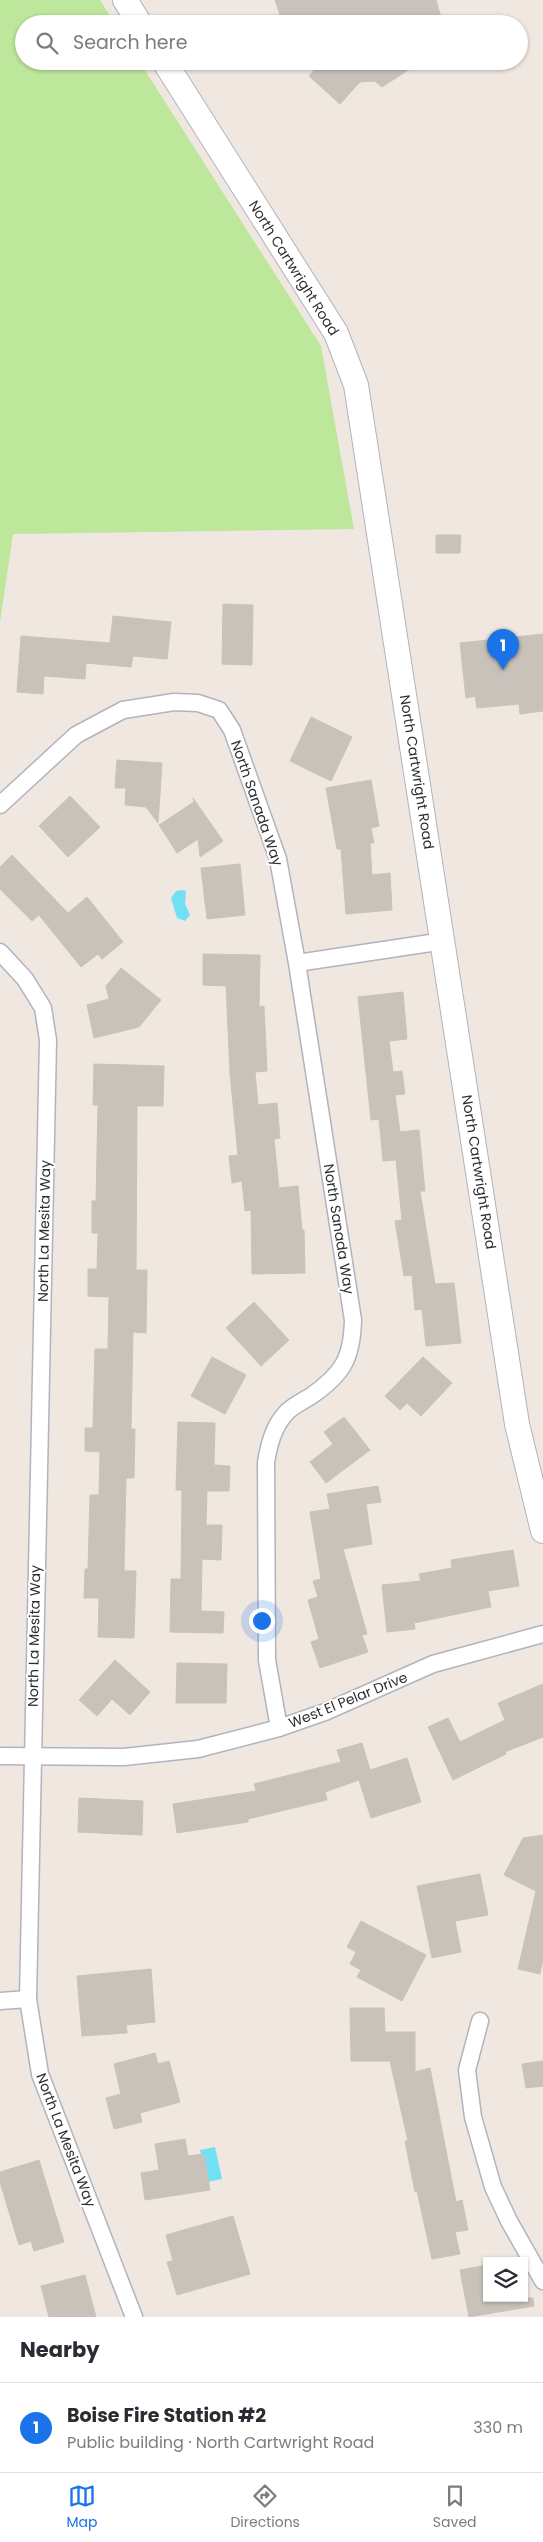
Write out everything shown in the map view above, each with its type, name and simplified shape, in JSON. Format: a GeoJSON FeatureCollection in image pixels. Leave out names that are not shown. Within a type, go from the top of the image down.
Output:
{"type":"FeatureCollection","features":[{"type":"Feature","properties":{"kind":"street"},"geometry":{"type":"LineString","coordinates":[[125,0],[134,15]]}},
{"type":"Feature","properties":{"kind":"street","name":"North Cartwright Road"},"geometry":{"type":"LineString","coordinates":[[170,70],[336,333],[356,385],[444,941],[517,1424],[543,1531]]}},
{"type":"Feature","properties":{"kind":"street","name":"North Sanada Way"},"geometry":{"type":"LineString","coordinates":[[0,805],[76,735],[124,710],[174,702],[198,703],[219,710],[232,730],[278,860],[297,963],[353,1320],[352,1346],[340,1370],[315,1393],[286,1413],[271,1437],[266,1462],[267,1660],[279,1728]]}},
{"type":"Feature","properties":{"kind":"street"},"geometry":{"type":"LineString","coordinates":[[297,963],[444,941]]}},
{"type":"Feature","properties":{"kind":"street","name":"North La Mesita Way"},"geometry":{"type":"LineString","coordinates":[[0,952],[25,979],[43,1008],[48,1040],[28,1999],[40,2074],[134,2317]]}},
{"type":"Feature","properties":{"kind":"street","name":"West El Pelar Drive"},"geometry":{"type":"LineString","coordinates":[[0,1756],[124,1757],[198,1749],[279,1728],[325,1712],[433,1664],[543,1634]]}},
{"type":"Feature","properties":{"kind":"street"},"geometry":{"type":"LineString","coordinates":[[0,2001],[28,1999]]}},
{"type":"Feature","properties":{"kind":"street"},"geometry":{"type":"LineString","coordinates":[[480,2021],[467,2070],[477,2134],[494,2187],[508,2221],[543,2281]]}},
{"type":"Feature","properties":{"kind":"green space"},"geometry":{"type":"Polygon","coordinates":[[[0,0],[100,0],[109,15],[15,15],[15,70],[145,70],[321,346],[354,529],[13,534],[0,622],[0,0]]]}},
{"type":"Feature","properties":{"kind":"water"},"geometry":{"type":"Polygon","coordinates":[[[176,891],[186,891],[185,904],[190,915],[185,921],[177,918],[171,898],[176,891]]]}},
{"type":"Feature","properties":{"kind":"water"},"geometry":{"type":"Polygon","coordinates":[[[215,2147],[222,2179],[207,2182],[200,2150],[215,2147]]]}},
{"type":"Feature","properties":{"kind":"building"},"geometry":{"type":"Polygon","coordinates":[[[275,0],[436,0],[440,15],[280,15],[275,0]]]}},
{"type":"Feature","properties":{"kind":"building"},"geometry":{"type":"Polygon","coordinates":[[[314,70],[408,70],[382,87],[375,81],[360,82],[340,104],[309,76],[314,70]]]}},
{"type":"Feature","properties":{"kind":"building"},"geometry":{"type":"Polygon","coordinates":[[[436,535],[461,535],[460,553],[436,553],[436,535]]]}},
{"type":"Feature","properties":{"kind":"building"},"geometry":{"type":"Polygon","coordinates":[[[223,604],[253,605],[252,665],[222,664],[223,604]]]}},
{"type":"Feature","properties":{"kind":"building"},"geometry":{"type":"Polygon","coordinates":[[[113,616],[171,622],[167,659],[133,656],[131,667],[86,663],[85,679],[44,676],[43,694],[17,692],[21,636],[110,643],[113,616]]]}},
{"type":"Feature","properties":{"kind":"building"},"geometry":{"type":"Polygon","coordinates":[[[543,634],[543,711],[520,714],[519,704],[477,708],[475,696],[466,698],[460,643],[543,634]]]}},
{"type":"Feature","properties":{"kind":"building"},"geometry":{"type":"Polygon","coordinates":[[[311,717],[352,737],[331,781],[290,761],[311,717]]]}},
{"type":"Feature","properties":{"kind":"building"},"geometry":{"type":"Polygon","coordinates":[[[117,760],[162,763],[158,823],[146,807],[125,805],[126,788],[115,788],[117,760]]]}},
{"type":"Feature","properties":{"kind":"building"},"geometry":{"type":"Polygon","coordinates":[[[371,780],[379,826],[371,828],[374,843],[370,843],[372,875],[390,873],[392,910],[346,914],[341,849],[337,849],[326,788],[371,780]]]}},
{"type":"Feature","properties":{"kind":"building"},"geometry":{"type":"Polygon","coordinates":[[[70,796],[100,827],[68,857],[39,826],[70,796]]]}},
{"type":"Feature","properties":{"kind":"building"},"geometry":{"type":"Polygon","coordinates":[[[193,798],[223,841],[200,857],[198,839],[177,853],[159,825],[194,802],[193,798]]]}},
{"type":"Feature","properties":{"kind":"building"},"geometry":{"type":"Polygon","coordinates":[[[12,855],[68,913],[87,897],[123,942],[102,959],[98,954],[81,967],[39,915],[32,921],[0,889],[0,867],[12,855]]]}},
{"type":"Feature","properties":{"kind":"building"},"geometry":{"type":"Polygon","coordinates":[[[240,864],[245,915],[207,919],[201,868],[240,864]]]}},
{"type":"Feature","properties":{"kind":"building"},"geometry":{"type":"Polygon","coordinates":[[[203,954],[260,955],[259,1007],[264,1006],[267,1071],[255,1072],[258,1105],[277,1103],[280,1138],[274,1139],[279,1188],[298,1186],[302,1230],[304,1230],[305,1273],[252,1274],[251,1210],[245,1211],[242,1181],[232,1183],[229,1156],[238,1155],[230,1073],[226,986],[203,985],[203,954]]]}},
{"type":"Feature","properties":{"kind":"building"},"geometry":{"type":"Polygon","coordinates":[[[121,968],[161,1000],[139,1027],[94,1038],[87,1005],[109,999],[106,986],[121,968]]]}},
{"type":"Feature","properties":{"kind":"building"},"geometry":{"type":"Polygon","coordinates":[[[403,992],[407,1039],[389,1041],[393,1072],[402,1071],[405,1094],[395,1095],[400,1132],[419,1130],[425,1191],[420,1191],[435,1284],[454,1283],[461,1343],[426,1346],[422,1309],[415,1310],[412,1275],[404,1276],[395,1221],[402,1220],[396,1160],[383,1161],[379,1119],[371,1120],[358,997],[403,992]]]}},
{"type":"Feature","properties":{"kind":"building"},"geometry":{"type":"Polygon","coordinates":[[[94,1064],[164,1066],[163,1106],[137,1106],[136,1270],[147,1270],[146,1333],[133,1332],[131,1429],[135,1429],[134,1478],[126,1478],[124,1571],[136,1571],[134,1638],[98,1637],[99,1598],[84,1598],[85,1569],[88,1569],[90,1495],[99,1495],[100,1452],[85,1451],[85,1428],[93,1428],[95,1349],[108,1349],[109,1297],[88,1296],[88,1269],[97,1269],[98,1233],[92,1233],[92,1201],[96,1201],[98,1105],[93,1105],[94,1064]]]}},
{"type":"Feature","properties":{"kind":"building"},"geometry":{"type":"Polygon","coordinates":[[[254,1302],[289,1340],[261,1366],[226,1328],[254,1302]]]}},
{"type":"Feature","properties":{"kind":"building"},"geometry":{"type":"Polygon","coordinates":[[[212,1357],[246,1375],[225,1414],[191,1396],[212,1357]]]}},
{"type":"Feature","properties":{"kind":"building"},"geometry":{"type":"Polygon","coordinates":[[[423,1357],[452,1383],[421,1416],[407,1403],[400,1410],[385,1396],[423,1357]]]}},
{"type":"Feature","properties":{"kind":"building"},"geometry":{"type":"Polygon","coordinates":[[[344,1417],[370,1450],[326,1483],[310,1462],[333,1444],[324,1432],[344,1417]]]}},
{"type":"Feature","properties":{"kind":"building"},"geometry":{"type":"Polygon","coordinates":[[[178,1422],[215,1423],[214,1465],[230,1466],[229,1491],[207,1491],[206,1525],[222,1525],[221,1560],[202,1559],[201,1611],[224,1612],[223,1633],[170,1632],[171,1579],[181,1579],[182,1490],[176,1490],[178,1422]]]}},
{"type":"Feature","properties":{"kind":"building"},"geometry":{"type":"Polygon","coordinates":[[[378,1486],[381,1502],[366,1504],[372,1544],[343,1549],[367,1634],[362,1635],[368,1652],[320,1668],[311,1642],[319,1639],[308,1600],[318,1597],[313,1581],[321,1579],[310,1512],[330,1509],[327,1494],[378,1486]]]}},
{"type":"Feature","properties":{"kind":"building"},"geometry":{"type":"Polygon","coordinates":[[[513,1550],[519,1586],[488,1591],[491,1607],[414,1623],[415,1629],[387,1632],[382,1585],[421,1581],[419,1574],[452,1568],[451,1560],[513,1550]]]}},
{"type":"Feature","properties":{"kind":"building"},"geometry":{"type":"Polygon","coordinates":[[[115,1660],[150,1692],[130,1715],[112,1699],[97,1716],[79,1700],[115,1660]]]}},
{"type":"Feature","properties":{"kind":"building"},"geometry":{"type":"Polygon","coordinates":[[[177,1663],[227,1664],[226,1703],[176,1703],[177,1663]]]}},
{"type":"Feature","properties":{"kind":"building"},"geometry":{"type":"Polygon","coordinates":[[[543,1684],[543,1737],[505,1752],[506,1754],[453,1780],[428,1727],[448,1718],[460,1742],[505,1720],[498,1703],[543,1684]]]}},
{"type":"Feature","properties":{"kind":"building"},"geometry":{"type":"Polygon","coordinates":[[[362,1743],[370,1770],[407,1758],[421,1802],[371,1818],[359,1780],[325,1792],[327,1800],[248,1819],[248,1822],[177,1833],[173,1804],[256,1791],[254,1784],[341,1762],[337,1750],[362,1743]]]}},
{"type":"Feature","properties":{"kind":"building"},"geometry":{"type":"Polygon","coordinates":[[[79,1798],[143,1801],[142,1835],[78,1832],[79,1798]]]}},
{"type":"Feature","properties":{"kind":"building"},"geometry":{"type":"Polygon","coordinates":[[[543,1835],[543,1958],[540,1974],[518,1969],[536,1891],[504,1875],[523,1838],[543,1835]]]}},
{"type":"Feature","properties":{"kind":"building"},"geometry":{"type":"Polygon","coordinates":[[[480,1874],[488,1915],[455,1921],[461,1952],[432,1958],[417,1886],[480,1874]]]}},
{"type":"Feature","properties":{"kind":"building"},"geometry":{"type":"Polygon","coordinates":[[[361,1921],[426,1955],[402,2001],[357,1977],[361,1970],[350,1964],[356,1952],[347,1947],[361,1921]]]}},
{"type":"Feature","properties":{"kind":"building"},"geometry":{"type":"Polygon","coordinates":[[[151,1969],[155,2022],[126,2025],[127,2033],[82,2036],[77,1976],[151,1969]]]}},
{"type":"Feature","properties":{"kind":"building"},"geometry":{"type":"Polygon","coordinates":[[[350,2008],[384,2008],[385,2032],[415,2032],[415,2072],[430,2068],[456,2202],[462,2200],[468,2230],[455,2232],[460,2254],[432,2259],[417,2191],[415,2192],[405,2141],[408,2141],[390,2061],[351,2061],[350,2008]]]}},
{"type":"Feature","properties":{"kind":"building"},"geometry":{"type":"Polygon","coordinates":[[[155,2053],[158,2064],[169,2061],[180,2102],[140,2113],[142,2122],[114,2129],[106,2098],[121,2094],[114,2064],[155,2053]]]}},
{"type":"Feature","properties":{"kind":"building"},"geometry":{"type":"Polygon","coordinates":[[[543,2061],[543,2086],[526,2088],[522,2064],[543,2061]]]}},
{"type":"Feature","properties":{"kind":"building"},"geometry":{"type":"Polygon","coordinates":[[[185,2139],[188,2156],[204,2154],[210,2190],[145,2200],[141,2173],[159,2170],[155,2144],[185,2139]]]}},
{"type":"Feature","properties":{"kind":"building"},"geometry":{"type":"Polygon","coordinates":[[[39,2160],[64,2242],[34,2251],[31,2241],[19,2245],[0,2182],[0,2172],[39,2160]]]}},
{"type":"Feature","properties":{"kind":"building"},"geometry":{"type":"Polygon","coordinates":[[[233,2216],[250,2274],[177,2295],[167,2262],[173,2261],[166,2235],[233,2216]]]}},
{"type":"Feature","properties":{"kind":"building"},"geometry":{"type":"Polygon","coordinates":[[[483,2266],[483,2302],[528,2302],[528,2298],[533,2298],[534,2306],[469,2317],[460,2270],[483,2266]]]}},
{"type":"Feature","properties":{"kind":"building"},"geometry":{"type":"Polygon","coordinates":[[[85,2275],[96,2317],[49,2317],[41,2286],[85,2275]]]}},
{"type":"Feature","properties":{"kind":"place","name":"Boise Fire Station #2"},"geometry":{"type":"Point","coordinates":[503,670]}}]}
